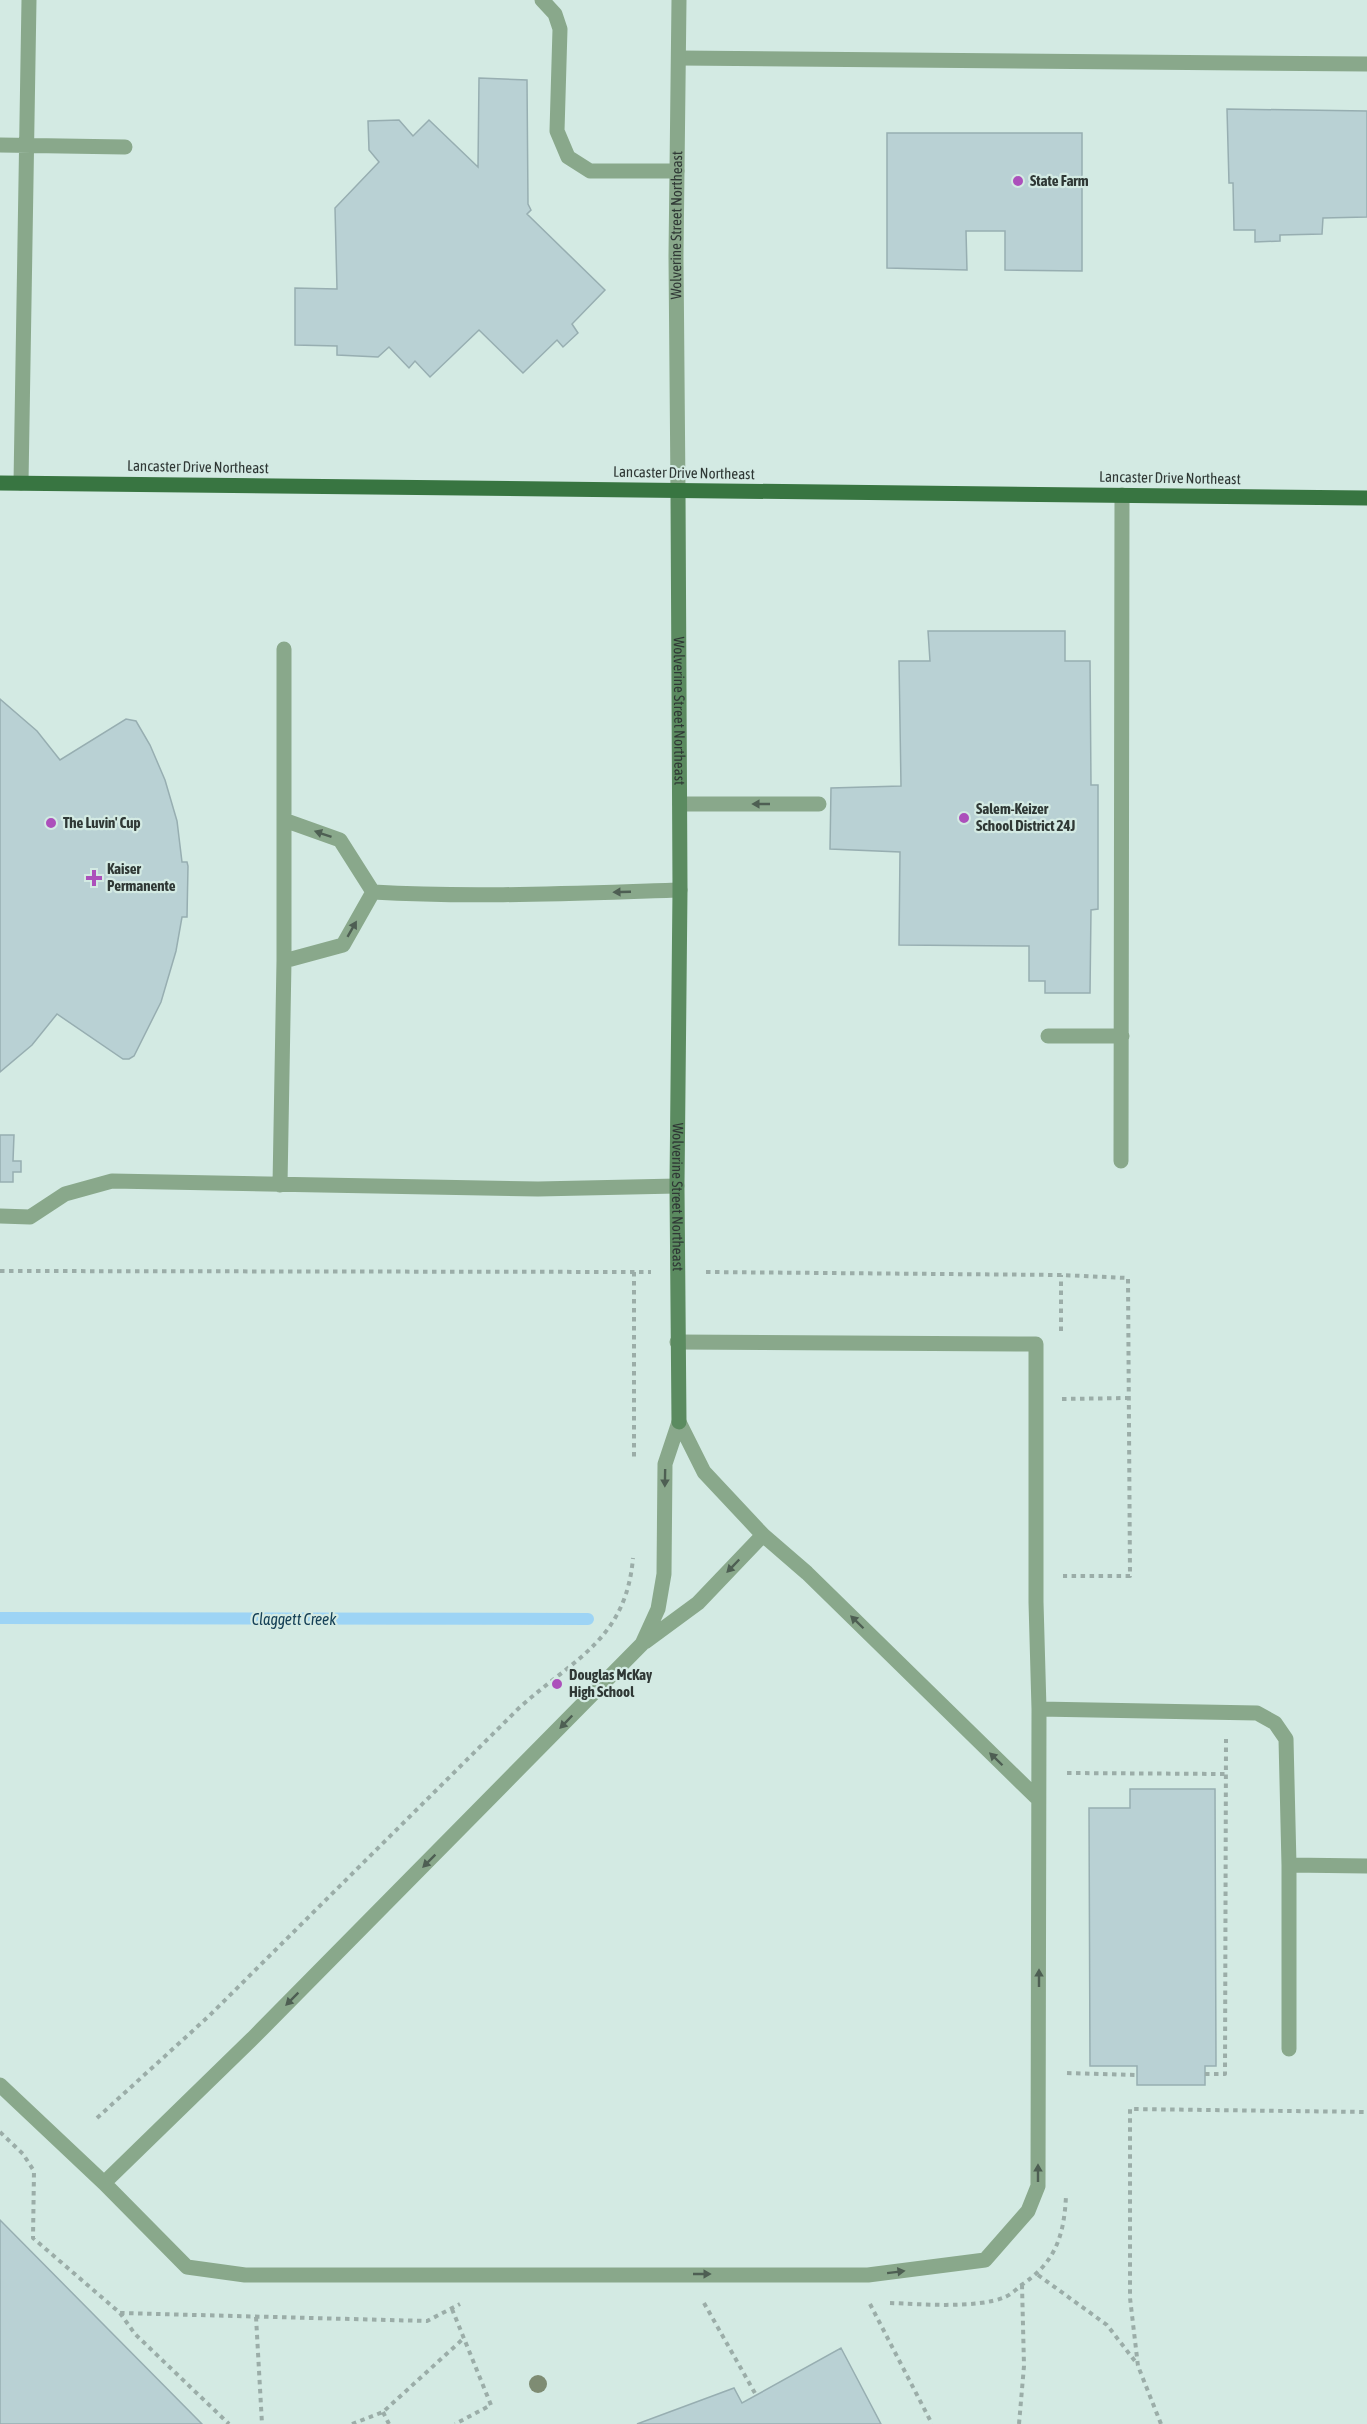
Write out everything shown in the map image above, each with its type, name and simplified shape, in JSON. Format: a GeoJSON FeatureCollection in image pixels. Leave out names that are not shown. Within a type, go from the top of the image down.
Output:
{"type":"FeatureCollection","features":[{"type":"Feature","properties":{"kind":"main road","name":"Lancaster Drive Northeast"},"geometry":{"type":"LineString","coordinates":[[0,483],[1367,498]]}},
{"type":"Feature","properties":{"kind":"street"},"geometry":{"type":"LineString","coordinates":[[21,483],[29,0]]}},
{"type":"Feature","properties":{"kind":"street"},"geometry":{"type":"LineString","coordinates":[[542,0],[555,14],[560,29],[557,131],[568,157],[590,171],[677,171]]}},
{"type":"Feature","properties":{"kind":"street","name":"Wolverine Street Northeast"},"geometry":{"type":"LineString","coordinates":[[679,0],[680,58],[675,256],[680,804],[677,1186],[679,1422]]}},
{"type":"Feature","properties":{"kind":"street"},"geometry":{"type":"LineString","coordinates":[[680,58],[1367,64]]}},
{"type":"Feature","properties":{"kind":"street"},"geometry":{"type":"LineString","coordinates":[[0,145],[125,147]]}},
{"type":"Feature","properties":{"kind":"street"},"geometry":{"type":"LineString","coordinates":[[1121,1161],[1122,495]]}},
{"type":"Feature","properties":{"kind":"street"},"geometry":{"type":"LineString","coordinates":[[280,1185],[284,961],[284,649]]}},
{"type":"Feature","properties":{"kind":"street"},"geometry":{"type":"LineString","coordinates":[[680,804],[819,804]]}},
{"type":"Feature","properties":{"kind":"street"},"geometry":{"type":"LineString","coordinates":[[284,820],[340,840],[373,892]]}},
{"type":"Feature","properties":{"kind":"street"},"geometry":{"type":"LineString","coordinates":[[373,892],[537,894],[680,890]]}},
{"type":"Feature","properties":{"kind":"street"},"geometry":{"type":"LineString","coordinates":[[284,961],[343,945],[373,892]]}},
{"type":"Feature","properties":{"kind":"street"},"geometry":{"type":"LineString","coordinates":[[1048,1036],[1122,1036]]}},
{"type":"Feature","properties":{"kind":"street"},"geometry":{"type":"LineString","coordinates":[[0,1216],[30,1216],[65,1194],[112,1181],[538,1189],[677,1186]]}},
{"type":"Feature","properties":{"kind":"street"},"geometry":{"type":"LineString","coordinates":[[0,2085],[104,2183],[187,2267],[245,2275],[867,2275],[985,2260],[1028,2211],[1038,2186],[1039,1709],[1036,1602],[1036,1344],[678,1342]]}},
{"type":"Feature","properties":{"kind":"street"},"geometry":{"type":"LineString","coordinates":[[679,1422],[704,1472],[763,1535],[815,1582],[1038,1799]]}},
{"type":"Feature","properties":{"kind":"street"},"geometry":{"type":"LineString","coordinates":[[642,1644],[658,1610],[664,1574],[665,1464],[679,1422]]}},
{"type":"Feature","properties":{"kind":"street"},"geometry":{"type":"LineString","coordinates":[[104,2183],[254,2037],[642,1644],[698,1603],[763,1535]]}},
{"type":"Feature","properties":{"kind":"street"},"geometry":{"type":"LineString","coordinates":[[1039,1709],[1257,1713],[1275,1723],[1286,1739],[1289,2049]]}},
{"type":"Feature","properties":{"kind":"street"},"geometry":{"type":"LineString","coordinates":[[1289,1865],[1367,1866]]}},
{"type":"Feature","properties":{"kind":"path"},"geometry":{"type":"LineString","coordinates":[[0,1271],[678,1272],[1062,1275],[1128,1278],[1130,1576],[1061,1576],[1061,1587]]}},
{"type":"Feature","properties":{"kind":"path"},"geometry":{"type":"LineString","coordinates":[[634,1272],[634,1461]]}},
{"type":"Feature","properties":{"kind":"path"},"geometry":{"type":"LineString","coordinates":[[1061,1399],[1128,1398]]}},
{"type":"Feature","properties":{"kind":"path"},"geometry":{"type":"LineString","coordinates":[[97,2118],[209,2016],[519,1708],[549,1681],[575,1663],[607,1633],[628,1592],[633,1554]]}},
{"type":"Feature","properties":{"kind":"path"},"geometry":{"type":"LineString","coordinates":[[1205,2074],[1225,2074],[1226,1738]]}},
{"type":"Feature","properties":{"kind":"path"},"geometry":{"type":"LineString","coordinates":[[1063,1773],[1226,1774]]}},
{"type":"Feature","properties":{"kind":"path"},"geometry":{"type":"LineString","coordinates":[[1067,2063],[1067,2074],[1137,2075]]}},
{"type":"Feature","properties":{"kind":"path"},"geometry":{"type":"LineString","coordinates":[[1161,2424],[1138,2366],[1130,2298],[1130,2109],[1367,2112]]}},
{"type":"Feature","properties":{"kind":"path"},"geometry":{"type":"LineString","coordinates":[[1038,2275],[1107,2325],[1138,2366]]}},
{"type":"Feature","properties":{"kind":"path"},"geometry":{"type":"LineString","coordinates":[[1019,2424],[1024,2366],[1022,2285]]}},
{"type":"Feature","properties":{"kind":"path"},"geometry":{"type":"LineString","coordinates":[[703,2302],[756,2395]]}},
{"type":"Feature","properties":{"kind":"path"},"geometry":{"type":"LineString","coordinates":[[870,2303],[932,2424]]}},
{"type":"Feature","properties":{"kind":"path"},"geometry":{"type":"LineString","coordinates":[[452,2308],[491,2405],[455,2424]]}},
{"type":"Feature","properties":{"kind":"path"},"geometry":{"type":"LineString","coordinates":[[120,2313],[135,2334],[228,2424]]}},
{"type":"Feature","properties":{"kind":"path"},"geometry":{"type":"LineString","coordinates":[[256,2318],[262,2424]]}},
{"type":"Feature","properties":{"kind":"path"},"geometry":{"type":"LineString","coordinates":[[352,2424],[383,2412],[464,2338]]}},
{"type":"Feature","properties":{"kind":"path"},"geometry":{"type":"LineString","coordinates":[[383,2412],[389,2424]]}},
{"type":"Feature","properties":{"kind":"building"},"geometry":{"type":"Polygon","coordinates":[[[479,78],[527,80],[528,204],[531,210],[527,214],[605,290],[572,324],[578,333],[563,347],[557,340],[523,373],[479,330],[430,377],[415,361],[409,368],[389,347],[378,357],[337,355],[337,346],[295,345],[295,288],[337,289],[335,208],[379,162],[369,150],[368,121],[399,120],[413,136],[429,120],[478,167],[479,78]]]}},
{"type":"Feature","properties":{"kind":"building"},"geometry":{"type":"Polygon","coordinates":[[[1227,109],[1367,111],[1367,217],[1323,218],[1322,234],[1280,235],[1280,241],[1255,242],[1255,230],[1234,230],[1233,183],[1229,183],[1227,109]]]}},
{"type":"Feature","properties":{"kind":"building"},"geometry":{"type":"Polygon","coordinates":[[[887,133],[1082,133],[1082,271],[1005,270],[1005,231],[966,231],[967,270],[887,268],[887,133]]]}},
{"type":"Feature","properties":{"kind":"building","name":"Salem-Keizer School District 24J"},"geometry":{"type":"Polygon","coordinates":[[[928,631],[1065,631],[1065,661],[1090,661],[1091,785],[1098,785],[1098,909],[1091,910],[1090,993],[1045,993],[1045,981],[1029,981],[1029,946],[899,945],[900,852],[830,849],[831,788],[901,786],[899,661],[930,661],[928,631]]]}},
{"type":"Feature","properties":{"kind":"building","name":"Kaiser Permanente"},"geometry":{"type":"Polygon","coordinates":[[[0,699],[37,731],[60,760],[126,719],[136,721],[150,745],[165,780],[177,821],[182,862],[187,862],[188,866],[187,917],[182,917],[176,951],[161,1002],[134,1056],[129,1059],[123,1059],[57,1014],[32,1045],[0,1072],[0,699]]]}},
{"type":"Feature","properties":{"kind":"building"},"geometry":{"type":"Polygon","coordinates":[[[0,1135],[14,1135],[13,1161],[21,1161],[21,1172],[13,1172],[13,1182],[0,1182],[0,1135]]]}},
{"type":"Feature","properties":{"kind":"building"},"geometry":{"type":"Polygon","coordinates":[[[1130,1789],[1215,1789],[1216,2066],[1205,2066],[1205,2085],[1137,2085],[1137,2066],[1090,2066],[1089,1808],[1130,1808],[1130,1789]]]}},
{"type":"Feature","properties":{"kind":"building"},"geometry":{"type":"Polygon","coordinates":[[[0,2220],[202,2424],[0,2424],[0,2220]]]}},
{"type":"Feature","properties":{"kind":"building"},"geometry":{"type":"Polygon","coordinates":[[[841,2348],[881,2424],[637,2424],[734,2388],[742,2403],[841,2348]]]}},
{"type":"Feature","properties":{"kind":"waterway","name":"Claggett Creek"},"geometry":{"type":"LineString","coordinates":[[0,1618],[588,1619]]}},
{"type":"Feature","properties":{"kind":"place","name":"State Farm"},"geometry":{"type":"Point","coordinates":[1018,181]}},
{"type":"Feature","properties":{"kind":"place","name":"Salem-Keizer School District 24J"},"geometry":{"type":"Point","coordinates":[964,818]}},
{"type":"Feature","properties":{"kind":"place","name":"The Luvin' Cup"},"geometry":{"type":"Point","coordinates":[51,823]}},
{"type":"Feature","properties":{"kind":"place","name":"Kaiser Permanente"},"geometry":{"type":"Point","coordinates":[94,878]}},
{"type":"Feature","properties":{"kind":"place","name":"Douglas McKay High School"},"geometry":{"type":"Point","coordinates":[557,1684]}}]}
